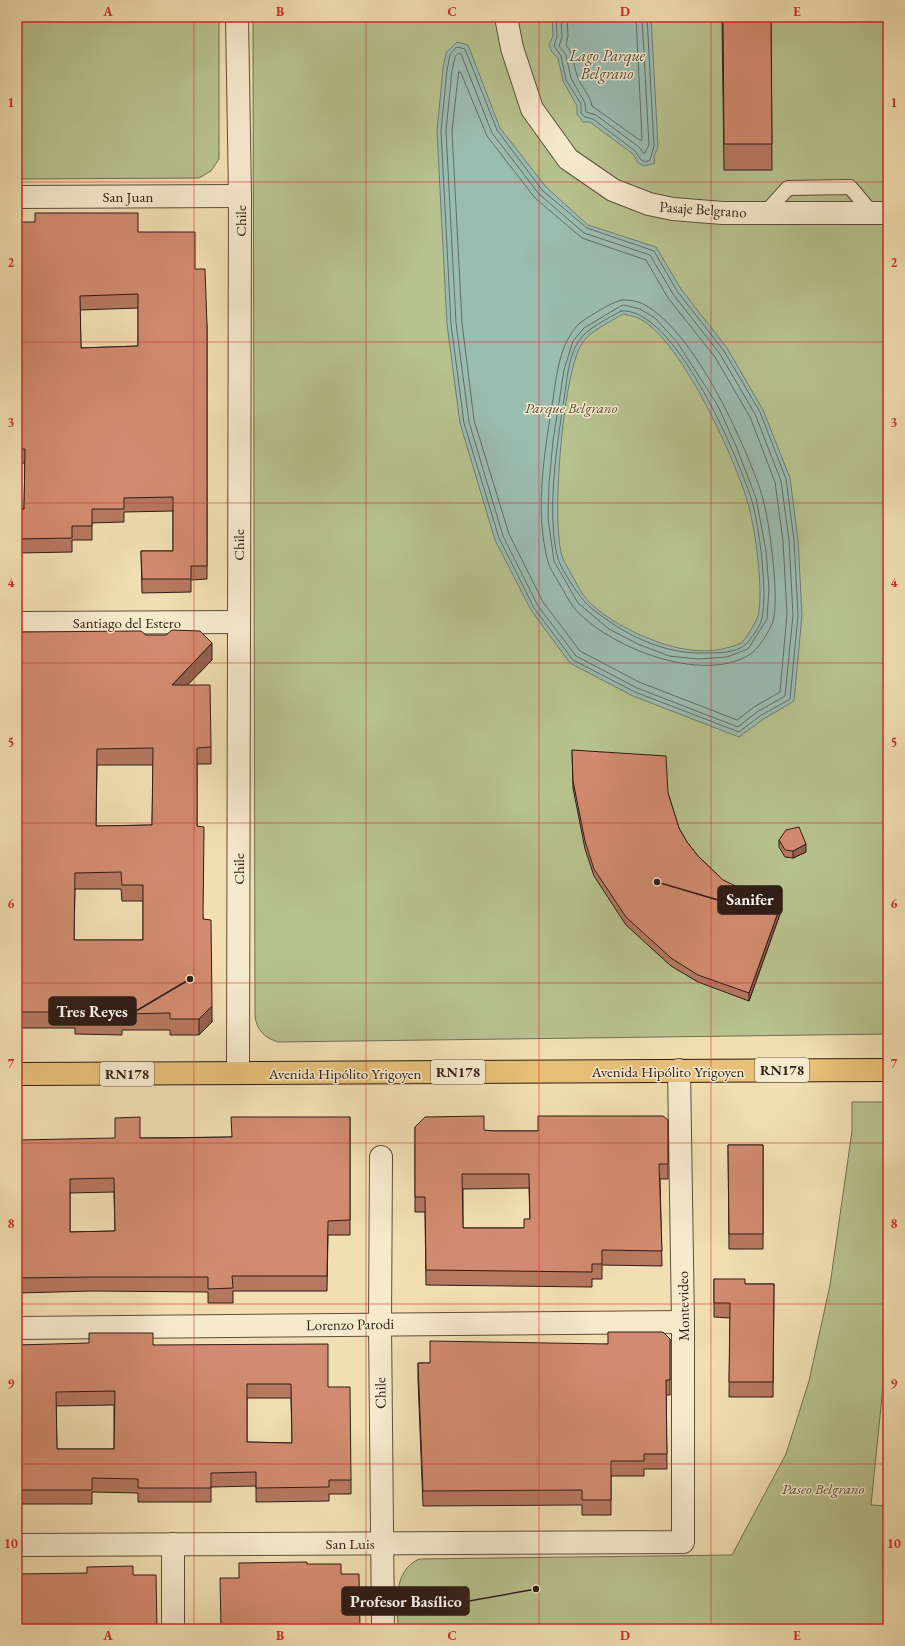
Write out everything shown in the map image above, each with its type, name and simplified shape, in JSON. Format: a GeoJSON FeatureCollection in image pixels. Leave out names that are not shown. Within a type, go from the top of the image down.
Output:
{"type":"FeatureCollection","features":[{"type":"Feature","properties":{"kind":"main road","name":"Avenida Hipólito Yrigoyen"},"geometry":{"type":"LineString","coordinates":[[17,1074],[888,1070]]}},
{"type":"Feature","properties":{"kind":"street","name":"Chile"},"geometry":{"type":"LineString","coordinates":[[237,17],[240,196],[238,1073]]}},
{"type":"Feature","properties":{"kind":"street","name":"Pasaje Belgrano"},"geometry":{"type":"LineString","coordinates":[[506,17],[512,48],[532,109],[568,159],[613,190],[649,204],[673,209],[723,213],[880,213]]}},
{"type":"Feature","properties":{"kind":"street","name":"San Juan"},"geometry":{"type":"LineString","coordinates":[[17,197],[240,196]]}},
{"type":"Feature","properties":{"kind":"street","name":"Santiago del Estero"},"geometry":{"type":"LineString","coordinates":[[17,623],[238,622]]}},
{"type":"Feature","properties":{"kind":"street","name":"Montevideo"},"geometry":{"type":"LineString","coordinates":[[679,1070],[683,1322],[683,1542]]}},
{"type":"Feature","properties":{"kind":"street","name":"Chile"},"geometry":{"type":"LineString","coordinates":[[381,1157],[380,1324],[383,1629]]}},
{"type":"Feature","properties":{"kind":"street","name":"Lorenzo Parodi"},"geometry":{"type":"LineString","coordinates":[[17,1328],[683,1322]]}},
{"type":"Feature","properties":{"kind":"street","name":"San Luis"},"geometry":{"type":"LineString","coordinates":[[17,1545],[683,1542]]}},
{"type":"Feature","properties":{"kind":"street"},"geometry":{"type":"LineString","coordinates":[[173,1544],[173,1629]]}},
{"type":"Feature","properties":{"kind":"green space"},"geometry":{"type":"Polygon","coordinates":[[[17,17],[219,17],[219,159],[211,171],[199,178],[17,179],[17,17]]]}},
{"type":"Feature","properties":{"kind":"green space","name":"Parque Belgrano"},"geometry":{"type":"Polygon","coordinates":[[[253,17],[888,17],[888,1034],[278,1042],[265,1036],[259,1029],[255,1015],[253,17]]]}},
{"type":"Feature","properties":{"kind":"green space","name":"Paseo Belgrano"},"geometry":{"type":"Polygon","coordinates":[[[852,1102],[888,1102],[888,1337],[871,1505],[888,1506],[888,1629],[398,1629],[398,1589],[400,1580],[410,1565],[419,1559],[732,1555],[786,1454],[809,1381],[830,1285],[852,1131],[852,1102]]]}},
{"type":"Feature","properties":{"kind":"water","name":"Lago Parque Belgrano"},"geometry":{"type":"Polygon","coordinates":[[[552,17],[651,17],[658,147],[654,156],[655,163],[644,166],[638,163],[633,154],[590,122],[583,122],[577,114],[577,106],[563,81],[558,58],[552,52],[549,45],[553,36],[552,17]]]}},
{"type":"Feature","properties":{"kind":"water"},"geometry":{"type":"Polygon","coordinates":[[[457,42],[468,45],[500,128],[546,187],[588,225],[656,247],[681,289],[727,348],[763,410],[790,478],[798,540],[802,615],[794,701],[762,720],[739,737],[633,696],[570,663],[531,610],[495,540],[460,423],[447,324],[437,131],[446,53],[457,42]],[[623,314],[589,335],[581,345],[575,361],[569,386],[560,451],[558,516],[559,542],[563,559],[585,597],[598,610],[614,621],[642,636],[687,650],[707,651],[734,646],[742,642],[746,637],[756,621],[760,605],[756,541],[747,500],[718,428],[687,371],[670,347],[653,328],[636,317],[623,314]]]}},
{"type":"Feature","properties":{"kind":"building"},"geometry":{"type":"Polygon","coordinates":[[[723,17],[771,17],[772,144],[724,144],[723,17]]]}},
{"type":"Feature","properties":{"kind":"building"},"geometry":{"type":"Polygon","coordinates":[[[35,213],[138,213],[138,232],[195,232],[195,269],[205,269],[207,325],[207,566],[191,566],[191,579],[142,579],[141,551],[173,551],[173,497],[124,498],[124,509],[92,509],[92,526],[72,526],[72,538],[17,539],[17,509],[24,509],[25,449],[17,449],[17,224],[18,222],[35,222],[35,213]],[[138,294],[80,296],[81,348],[138,346],[138,294]]]}},
{"type":"Feature","properties":{"kind":"building"},"geometry":{"type":"Polygon","coordinates":[[[172,630],[200,631],[212,643],[172,685],[210,685],[211,747],[197,748],[197,826],[204,827],[203,919],[211,920],[212,1006],[199,1019],[170,1019],[170,1013],[122,1014],[122,1019],[75,1018],[75,1012],[17,1012],[17,632],[141,631],[146,635],[166,635],[172,630]],[[153,748],[97,749],[96,826],[152,825],[153,748]],[[121,872],[75,873],[74,940],[143,940],[143,885],[122,885],[121,872]]]}},
{"type":"Feature","properties":{"kind":"building"},"geometry":{"type":"Polygon","coordinates":[[[572,750],[666,756],[668,793],[679,828],[687,842],[698,856],[723,880],[780,907],[749,993],[698,975],[671,958],[626,917],[594,869],[585,841],[573,781],[572,750]]]}},
{"type":"Feature","properties":{"kind":"building"},"geometry":{"type":"Polygon","coordinates":[[[799,827],[806,844],[793,851],[785,850],[779,840],[786,830],[799,827]]]}},
{"type":"Feature","properties":{"kind":"building"},"geometry":{"type":"Polygon","coordinates":[[[484,1116],[484,1130],[538,1131],[538,1116],[663,1116],[668,1120],[668,1164],[659,1164],[662,1251],[602,1250],[602,1264],[592,1264],[592,1272],[426,1270],[425,1197],[415,1197],[415,1127],[425,1117],[484,1116]],[[462,1174],[463,1228],[524,1228],[524,1219],[530,1219],[529,1174],[462,1174]]]}},
{"type":"Feature","properties":{"kind":"building"},"geometry":{"type":"Polygon","coordinates":[[[140,1117],[140,1138],[172,1138],[232,1137],[231,1117],[350,1117],[350,1220],[328,1221],[327,1276],[232,1276],[233,1288],[208,1289],[208,1277],[19,1278],[20,1259],[17,1259],[18,1140],[115,1138],[115,1118],[140,1117]],[[114,1178],[70,1179],[70,1232],[115,1231],[114,1178]]]}},
{"type":"Feature","properties":{"kind":"building"},"geometry":{"type":"Polygon","coordinates":[[[728,1145],[763,1145],[763,1234],[729,1234],[728,1145]]]}},
{"type":"Feature","properties":{"kind":"building"},"geometry":{"type":"Polygon","coordinates":[[[714,1279],[745,1279],[745,1284],[774,1284],[773,1382],[729,1382],[730,1303],[714,1303],[714,1279]]]}},
{"type":"Feature","properties":{"kind":"building"},"geometry":{"type":"Polygon","coordinates":[[[608,1332],[663,1332],[670,1339],[670,1380],[666,1380],[667,1454],[644,1454],[644,1461],[611,1461],[611,1500],[582,1500],[582,1490],[423,1491],[418,1363],[430,1363],[430,1341],[608,1344],[608,1332]]]}},
{"type":"Feature","properties":{"kind":"building"},"geometry":{"type":"Polygon","coordinates":[[[89,1333],[153,1333],[153,1345],[328,1344],[328,1387],[350,1387],[351,1480],[329,1480],[329,1487],[256,1488],[256,1472],[211,1473],[211,1488],[138,1488],[138,1479],[92,1478],[92,1490],[20,1490],[20,1467],[17,1467],[17,1345],[89,1343],[89,1333]],[[247,1384],[247,1442],[292,1443],[291,1384],[247,1384]],[[115,1391],[56,1392],[57,1449],[114,1449],[115,1391]]]}},
{"type":"Feature","properties":{"kind":"building"},"geometry":{"type":"Polygon","coordinates":[[[307,1562],[307,1564],[341,1564],[341,1574],[359,1574],[360,1629],[221,1629],[220,1578],[239,1578],[239,1563],[307,1562]]]}},
{"type":"Feature","properties":{"kind":"building"},"geometry":{"type":"Polygon","coordinates":[[[133,1566],[133,1575],[156,1575],[157,1629],[17,1629],[17,1574],[87,1573],[87,1567],[133,1566]]]}},
{"type":"Feature","properties":{"kind":"place","name":"Sanifer"},"geometry":{"type":"Point","coordinates":[657,882]}},
{"type":"Feature","properties":{"kind":"place","name":"Tres Reyes"},"geometry":{"type":"Point","coordinates":[190,979]}},
{"type":"Feature","properties":{"kind":"place","name":"Profesor Basílico"},"geometry":{"type":"Point","coordinates":[536,1589]}}]}
